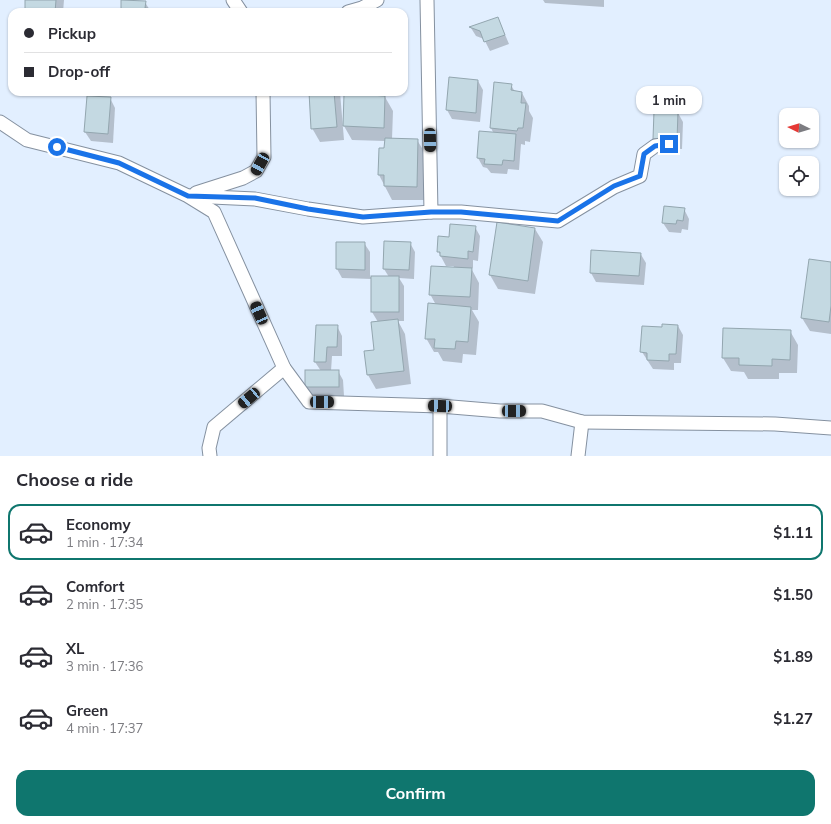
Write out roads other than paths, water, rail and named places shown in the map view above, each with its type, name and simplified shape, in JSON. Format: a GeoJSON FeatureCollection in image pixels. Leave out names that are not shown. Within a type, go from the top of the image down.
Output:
{"type":"FeatureCollection","features":[{"type":"Feature","properties":{"kind":"street"},"geometry":{"type":"LineString","coordinates":[[362,8],[377,0]]}},
{"type":"Feature","properties":{"kind":"street"},"geometry":{"type":"LineString","coordinates":[[427,0],[431,212]]}},
{"type":"Feature","properties":{"kind":"street"},"geometry":{"type":"LineString","coordinates":[[188,196],[243,178],[256,171],[264,157],[263,96]]}},
{"type":"Feature","properties":{"kind":"street"},"geometry":{"type":"LineString","coordinates":[[0,122],[26,140],[119,163],[188,196],[214,212],[284,368],[309,402],[440,406],[500,411],[542,411],[582,422],[775,424],[831,428]]}},
{"type":"Feature","properties":{"kind":"street"},"geometry":{"type":"LineString","coordinates":[[188,196],[255,198],[308,209],[363,217],[431,212],[461,212],[558,221],[614,186],[640,176],[644,154],[655,146],[669,144]]}},
{"type":"Feature","properties":{"kind":"street"},"geometry":{"type":"LineString","coordinates":[[210,456],[209,448],[214,427],[284,368]]}},
{"type":"Feature","properties":{"kind":"street"},"geometry":{"type":"LineString","coordinates":[[440,406],[440,456]]}},
{"type":"Feature","properties":{"kind":"street"},"geometry":{"type":"LineString","coordinates":[[578,456],[582,422]]}}]}
